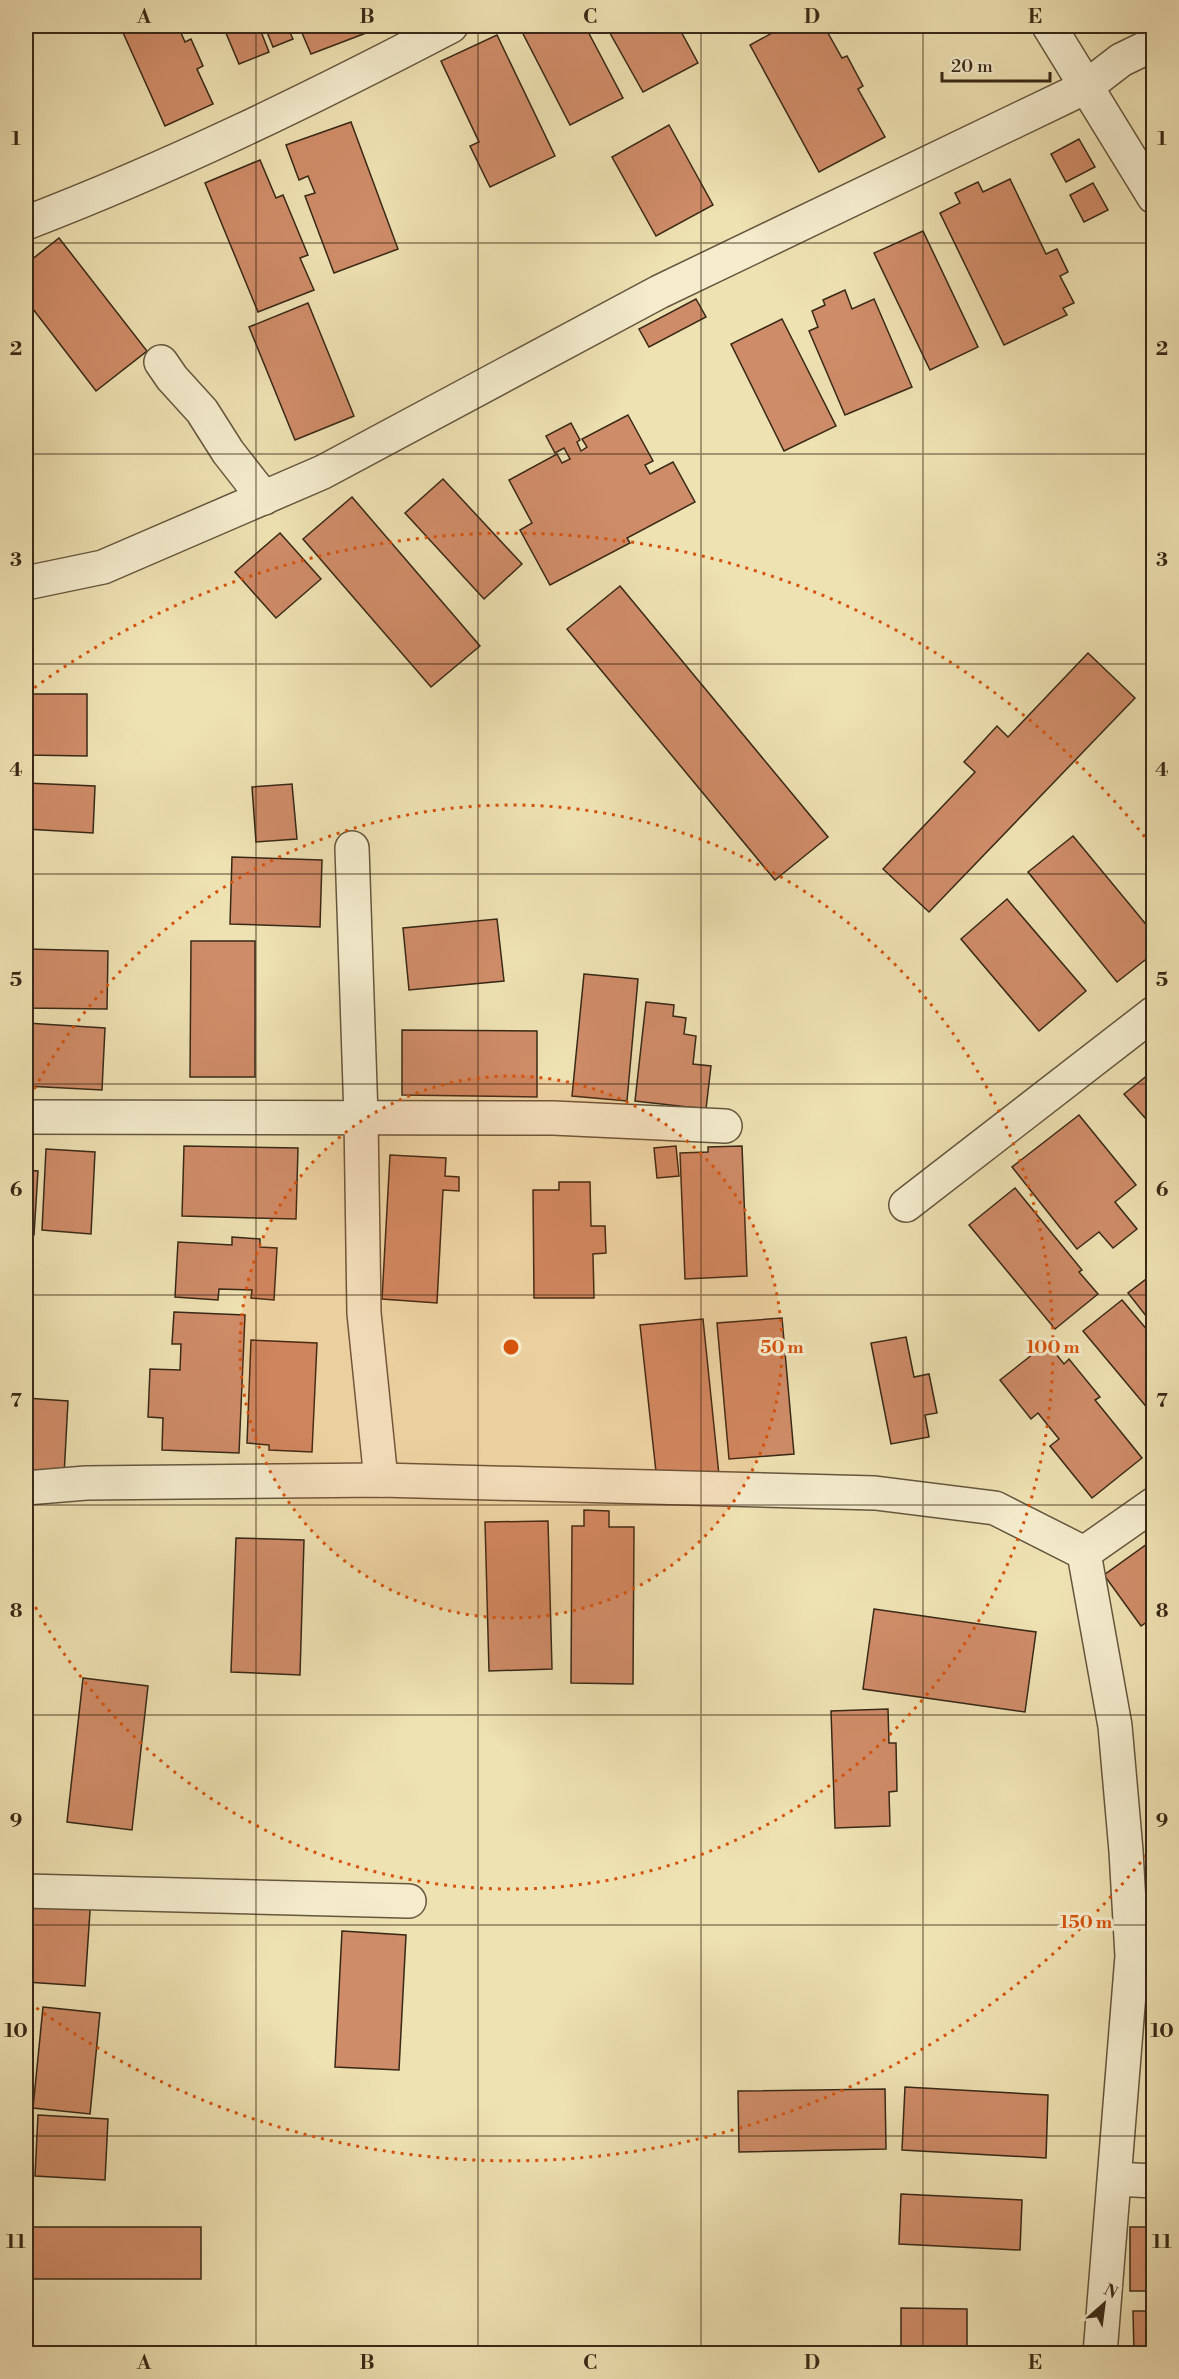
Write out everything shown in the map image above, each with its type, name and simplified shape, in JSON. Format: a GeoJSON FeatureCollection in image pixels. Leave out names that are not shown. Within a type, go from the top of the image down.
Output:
{"type":"FeatureCollection","features":[{"type":"Feature","properties":{"kind":"street"},"geometry":{"type":"LineString","coordinates":[[26,223],[99,195],[335,87],[451,26]]}},
{"type":"Feature","properties":{"kind":"street"},"geometry":{"type":"LineString","coordinates":[[1048,26],[1154,197]]}},
{"type":"Feature","properties":{"kind":"street"},"geometry":{"type":"LineString","coordinates":[[26,583],[103,567],[323,472],[659,292],[1086,87],[1121,60],[1154,44]]}},
{"type":"Feature","properties":{"kind":"street"},"geometry":{"type":"LineString","coordinates":[[161,362],[172,378],[202,411],[228,452],[264,498]]}},
{"type":"Feature","properties":{"kind":"street"},"geometry":{"type":"LineString","coordinates":[[352,849],[361,1117],[364,1313],[381,1480]]}},
{"type":"Feature","properties":{"kind":"street"},"geometry":{"type":"LineString","coordinates":[[906,1205],[1154,1013]]}},
{"type":"Feature","properties":{"kind":"street"},"geometry":{"type":"LineString","coordinates":[[26,1117],[553,1118],[725,1126]]}},
{"type":"Feature","properties":{"kind":"street"},"geometry":{"type":"LineString","coordinates":[[26,1488],[86,1483],[381,1480],[874,1493],[995,1508],[1084,1553]]}},
{"type":"Feature","properties":{"kind":"street"},"geometry":{"type":"LineString","coordinates":[[1084,1553],[1154,1504]]}},
{"type":"Feature","properties":{"kind":"street"},"geometry":{"type":"LineString","coordinates":[[1084,1553],[1115,1726],[1132,1956],[1100,2354]]}},
{"type":"Feature","properties":{"kind":"street"},"geometry":{"type":"LineString","coordinates":[[26,1892],[409,1901]]}},
{"type":"Feature","properties":{"kind":"street"},"geometry":{"type":"LineString","coordinates":[[1115,2179],[1154,2181]]}},
{"type":"Feature","properties":{"kind":"building"},"geometry":{"type":"Polygon","coordinates":[[[120,26],[178,26],[185,42],[191,39],[203,66],[197,69],[213,104],[165,126],[120,26]]]}},
{"type":"Feature","properties":{"kind":"building"},"geometry":{"type":"Polygon","coordinates":[[[223,26],[287,26],[293,39],[273,47],[265,27],[260,29],[269,52],[239,64],[223,26]]]}},
{"type":"Feature","properties":{"kind":"building"},"geometry":{"type":"Polygon","coordinates":[[[299,26],[363,26],[366,33],[311,54],[299,26]]]}},
{"type":"Feature","properties":{"kind":"building"},"geometry":{"type":"Polygon","coordinates":[[[519,26],[585,26],[623,98],[570,125],[519,26]]]}},
{"type":"Feature","properties":{"kind":"building"},"geometry":{"type":"Polygon","coordinates":[[[606,26],[678,26],[698,63],[643,92],[606,26]]]}},
{"type":"Feature","properties":{"kind":"building"},"geometry":{"type":"Polygon","coordinates":[[[785,26],[824,26],[842,58],[847,56],[863,86],[858,89],[885,137],[819,172],[750,45],[785,26]]]}},
{"type":"Feature","properties":{"kind":"building"},"geometry":{"type":"Polygon","coordinates":[[[497,35],[555,156],[490,187],[470,146],[479,142],[441,61],[497,35]]]}},
{"type":"Feature","properties":{"kind":"building"},"geometry":{"type":"Polygon","coordinates":[[[351,122],[398,249],[334,273],[305,196],[315,193],[308,176],[299,180],[286,145],[351,122]]]}},
{"type":"Feature","properties":{"kind":"building"},"geometry":{"type":"Polygon","coordinates":[[[669,125],[713,205],[656,236],[612,157],[669,125]]]}},
{"type":"Feature","properties":{"kind":"building"},"geometry":{"type":"Polygon","coordinates":[[[1079,139],[1095,167],[1066,182],[1051,154],[1079,139]]]}},
{"type":"Feature","properties":{"kind":"building"},"geometry":{"type":"Polygon","coordinates":[[[260,160],[276,198],[283,195],[308,255],[300,258],[314,290],[258,312],[205,183],[260,160]]]}},
{"type":"Feature","properties":{"kind":"building"},"geometry":{"type":"Polygon","coordinates":[[[1010,179],[1046,254],[1057,249],[1068,272],[1060,276],[1074,303],[1063,308],[1067,315],[1004,345],[940,213],[960,203],[955,193],[978,182],[983,192],[1010,179]]]}},
{"type":"Feature","properties":{"kind":"building"},"geometry":{"type":"Polygon","coordinates":[[[1093,183],[1108,210],[1084,222],[1070,195],[1093,183]]]}},
{"type":"Feature","properties":{"kind":"building"},"geometry":{"type":"Polygon","coordinates":[[[923,231],[978,347],[930,370],[874,253],[923,231]]]}},
{"type":"Feature","properties":{"kind":"building"},"geometry":{"type":"Polygon","coordinates":[[[59,238],[147,351],[96,391],[26,300],[26,264],[59,238]]]}},
{"type":"Feature","properties":{"kind":"building"},"geometry":{"type":"Polygon","coordinates":[[[845,290],[852,309],[874,299],[912,387],[845,415],[809,331],[818,327],[812,311],[825,305],[823,300],[845,290]]]}},
{"type":"Feature","properties":{"kind":"building"},"geometry":{"type":"Polygon","coordinates":[[[696,299],[706,317],[649,347],[639,329],[696,299]]]}},
{"type":"Feature","properties":{"kind":"building"},"geometry":{"type":"Polygon","coordinates":[[[308,303],[354,416],[295,440],[249,327],[308,303]]]}},
{"type":"Feature","properties":{"kind":"building"},"geometry":{"type":"Polygon","coordinates":[[[782,319],[836,426],[784,451],[731,344],[782,319]]]}},
{"type":"Feature","properties":{"kind":"building"},"geometry":{"type":"Polygon","coordinates":[[[628,415],[653,461],[645,465],[650,474],[673,462],[695,502],[627,538],[630,543],[550,585],[520,530],[532,523],[509,480],[557,454],[562,463],[570,459],[564,448],[555,453],[546,436],[571,423],[580,440],[577,442],[581,451],[587,447],[582,439],[628,415]]]}},
{"type":"Feature","properties":{"kind":"building"},"geometry":{"type":"Polygon","coordinates":[[[443,479],[522,564],[484,599],[405,513],[443,479]]]}},
{"type":"Feature","properties":{"kind":"building"},"geometry":{"type":"Polygon","coordinates":[[[352,497],[480,646],[431,687],[303,539],[352,497]]]}},
{"type":"Feature","properties":{"kind":"building"},"geometry":{"type":"Polygon","coordinates":[[[280,533],[321,579],[276,618],[235,572],[280,533]]]}},
{"type":"Feature","properties":{"kind":"building"},"geometry":{"type":"Polygon","coordinates":[[[620,586],[828,837],[775,880],[567,629],[620,586]]]}},
{"type":"Feature","properties":{"kind":"building"},"geometry":{"type":"Polygon","coordinates":[[[1088,653],[1135,698],[929,912],[883,869],[975,772],[964,762],[997,726],[1008,737],[1088,653]]]}},
{"type":"Feature","properties":{"kind":"building"},"geometry":{"type":"Polygon","coordinates":[[[26,694],[87,694],[87,756],[26,755],[26,694]]]}},
{"type":"Feature","properties":{"kind":"building"},"geometry":{"type":"Polygon","coordinates":[[[26,783],[95,786],[93,833],[26,829],[26,783]]]}},
{"type":"Feature","properties":{"kind":"building"},"geometry":{"type":"Polygon","coordinates":[[[292,784],[297,839],[256,842],[252,787],[292,784]]]}},
{"type":"Feature","properties":{"kind":"building"},"geometry":{"type":"Polygon","coordinates":[[[1073,836],[1154,934],[1154,953],[1117,982],[1028,872],[1073,836]]]}},
{"type":"Feature","properties":{"kind":"building"},"geometry":{"type":"Polygon","coordinates":[[[232,857],[322,860],[320,927],[230,924],[232,857]]]}},
{"type":"Feature","properties":{"kind":"building"},"geometry":{"type":"Polygon","coordinates":[[[1007,899],[1086,991],[1039,1031],[961,939],[1007,899]]]}},
{"type":"Feature","properties":{"kind":"building"},"geometry":{"type":"Polygon","coordinates":[[[497,919],[504,981],[409,990],[403,928],[497,919]]]}},
{"type":"Feature","properties":{"kind":"building"},"geometry":{"type":"Polygon","coordinates":[[[191,941],[255,941],[255,1077],[190,1077],[191,941]]]}},
{"type":"Feature","properties":{"kind":"building"},"geometry":{"type":"Polygon","coordinates":[[[26,949],[108,951],[107,1009],[26,1008],[26,949]]]}},
{"type":"Feature","properties":{"kind":"building"},"geometry":{"type":"Polygon","coordinates":[[[584,974],[638,979],[627,1101],[572,1096],[584,974]]]}},
{"type":"Feature","properties":{"kind":"building"},"geometry":{"type":"Polygon","coordinates":[[[646,1002],[674,1005],[673,1016],[686,1018],[684,1034],[696,1036],[693,1064],[711,1066],[706,1109],[635,1101],[646,1002]]]}},
{"type":"Feature","properties":{"kind":"building"},"geometry":{"type":"Polygon","coordinates":[[[26,1023],[105,1028],[102,1090],[26,1086],[26,1023]]]}},
{"type":"Feature","properties":{"kind":"building"},"geometry":{"type":"Polygon","coordinates":[[[402,1030],[537,1031],[537,1097],[402,1095],[402,1030]]]}},
{"type":"Feature","properties":{"kind":"building"},"geometry":{"type":"Polygon","coordinates":[[[1154,1070],[1154,1128],[1124,1094],[1154,1070]]]}},
{"type":"Feature","properties":{"kind":"building"},"geometry":{"type":"Polygon","coordinates":[[[1079,1115],[1136,1185],[1115,1202],[1137,1229],[1113,1248],[1099,1232],[1077,1249],[1012,1167],[1079,1115]]]}},
{"type":"Feature","properties":{"kind":"building"},"geometry":{"type":"Polygon","coordinates":[[[184,1146],[298,1148],[296,1219],[182,1216],[184,1146]]]}},
{"type":"Feature","properties":{"kind":"building"},"geometry":{"type":"Polygon","coordinates":[[[676,1146],[679,1176],[657,1178],[654,1148],[676,1146]]]}},
{"type":"Feature","properties":{"kind":"building"},"geometry":{"type":"Polygon","coordinates":[[[742,1146],[747,1276],[685,1279],[680,1153],[708,1152],[708,1147],[742,1146]]]}},
{"type":"Feature","properties":{"kind":"building"},"geometry":{"type":"Polygon","coordinates":[[[46,1149],[95,1152],[91,1234],[42,1230],[46,1149]]]}},
{"type":"Feature","properties":{"kind":"building"},"geometry":{"type":"Polygon","coordinates":[[[390,1155],[446,1158],[445,1176],[459,1177],[459,1191],[443,1190],[437,1303],[382,1299],[390,1155]]]}},
{"type":"Feature","properties":{"kind":"building"},"geometry":{"type":"Polygon","coordinates":[[[26,1170],[38,1171],[34,1235],[26,1234],[26,1170]]]}},
{"type":"Feature","properties":{"kind":"building"},"geometry":{"type":"Polygon","coordinates":[[[559,1182],[590,1182],[591,1226],[605,1226],[606,1253],[593,1254],[594,1298],[534,1298],[533,1190],[559,1190],[559,1182]]]}},
{"type":"Feature","properties":{"kind":"building"},"geometry":{"type":"Polygon","coordinates":[[[1015,1188],[1082,1270],[1079,1272],[1098,1294],[1055,1329],[969,1225],[1015,1188]]]}},
{"type":"Feature","properties":{"kind":"building"},"geometry":{"type":"Polygon","coordinates":[[[232,1237],[260,1239],[260,1247],[277,1248],[274,1300],[251,1298],[252,1290],[219,1289],[218,1300],[175,1297],[178,1242],[232,1245],[232,1237]]]}},
{"type":"Feature","properties":{"kind":"building"},"geometry":{"type":"Polygon","coordinates":[[[26,1248],[29,1249],[26,1295],[26,1248]]]}},
{"type":"Feature","properties":{"kind":"building"},"geometry":{"type":"Polygon","coordinates":[[[1154,1273],[1154,1326],[1128,1293],[1154,1273]]]}},
{"type":"Feature","properties":{"kind":"building"},"geometry":{"type":"Polygon","coordinates":[[[1122,1300],[1154,1338],[1154,1416],[1083,1331],[1122,1300]]]}},
{"type":"Feature","properties":{"kind":"building"},"geometry":{"type":"Polygon","coordinates":[[[174,1312],[245,1315],[239,1453],[162,1450],[163,1418],[148,1417],[150,1369],[180,1370],[181,1344],[172,1344],[174,1312]]]}},
{"type":"Feature","properties":{"kind":"building"},"geometry":{"type":"Polygon","coordinates":[[[782,1318],[794,1454],[729,1459],[717,1323],[782,1318]]]}},
{"type":"Feature","properties":{"kind":"building"},"geometry":{"type":"Polygon","coordinates":[[[703,1319],[719,1475],[657,1481],[640,1325],[703,1319]]]}},
{"type":"Feature","properties":{"kind":"building"},"geometry":{"type":"Polygon","coordinates":[[[906,1337],[914,1377],[929,1374],[937,1413],[925,1415],[929,1437],[891,1444],[871,1343],[906,1337]]]}},
{"type":"Feature","properties":{"kind":"building"},"geometry":{"type":"Polygon","coordinates":[[[251,1340],[317,1343],[312,1452],[269,1450],[269,1445],[247,1443],[251,1340]]]}},
{"type":"Feature","properties":{"kind":"building"},"geometry":{"type":"Polygon","coordinates":[[[1047,1343],[1064,1364],[1069,1359],[1100,1397],[1095,1400],[1142,1458],[1092,1498],[1050,1446],[1059,1439],[1038,1413],[1031,1419],[1000,1380],[1047,1343]]]}},
{"type":"Feature","properties":{"kind":"building"},"geometry":{"type":"Polygon","coordinates":[[[26,1398],[68,1401],[64,1476],[26,1473],[26,1398]]]}},
{"type":"Feature","properties":{"kind":"building"},"geometry":{"type":"Polygon","coordinates":[[[584,1510],[609,1511],[609,1527],[634,1527],[633,1684],[571,1683],[572,1526],[584,1526],[584,1510]]]}},
{"type":"Feature","properties":{"kind":"building"},"geometry":{"type":"Polygon","coordinates":[[[548,1521],[552,1669],[489,1671],[485,1522],[548,1521]]]}},
{"type":"Feature","properties":{"kind":"building"},"geometry":{"type":"Polygon","coordinates":[[[236,1538],[304,1540],[300,1675],[231,1672],[236,1538]]]}},
{"type":"Feature","properties":{"kind":"building"},"geometry":{"type":"Polygon","coordinates":[[[1154,1539],[1154,1617],[1141,1626],[1104,1575],[1154,1539]]]}},
{"type":"Feature","properties":{"kind":"building"},"geometry":{"type":"Polygon","coordinates":[[[874,1609],[1036,1632],[1025,1712],[863,1689],[874,1609]]]}},
{"type":"Feature","properties":{"kind":"building"},"geometry":{"type":"Polygon","coordinates":[[[83,1678],[148,1686],[132,1830],[67,1822],[83,1678]]]}},
{"type":"Feature","properties":{"kind":"building"},"geometry":{"type":"Polygon","coordinates":[[[888,1709],[889,1743],[896,1743],[897,1791],[889,1792],[890,1826],[835,1828],[831,1711],[888,1709]]]}},
{"type":"Feature","properties":{"kind":"building"},"geometry":{"type":"Polygon","coordinates":[[[29,1892],[91,1896],[85,1986],[26,1982],[29,1892]]]}},
{"type":"Feature","properties":{"kind":"building"},"geometry":{"type":"Polygon","coordinates":[[[342,1931],[406,1935],[399,2070],[335,2067],[342,1931]]]}},
{"type":"Feature","properties":{"kind":"building"},"geometry":{"type":"Polygon","coordinates":[[[1154,1994],[1154,2026],[1146,2027],[1142,1995],[1154,1994]]]}},
{"type":"Feature","properties":{"kind":"building"},"geometry":{"type":"Polygon","coordinates":[[[43,2007],[100,2013],[90,2114],[33,2108],[43,2007]]]}},
{"type":"Feature","properties":{"kind":"building"},"geometry":{"type":"Polygon","coordinates":[[[26,2010],[31,2011],[26,2046],[26,2010]]]}},
{"type":"Feature","properties":{"kind":"building"},"geometry":{"type":"Polygon","coordinates":[[[905,2087],[1048,2095],[1046,2158],[902,2150],[905,2087]]]}},
{"type":"Feature","properties":{"kind":"building"},"geometry":{"type":"Polygon","coordinates":[[[885,2089],[886,2149],[739,2152],[738,2091],[885,2089]]]}},
{"type":"Feature","properties":{"kind":"building"},"geometry":{"type":"Polygon","coordinates":[[[38,2115],[108,2119],[105,2180],[35,2176],[38,2115]]]}},
{"type":"Feature","properties":{"kind":"building"},"geometry":{"type":"Polygon","coordinates":[[[901,2194],[1022,2200],[1020,2250],[899,2244],[901,2194]]]}},
{"type":"Feature","properties":{"kind":"building"},"geometry":{"type":"Polygon","coordinates":[[[33,2227],[201,2227],[201,2279],[33,2279],[33,2227]]]}},
{"type":"Feature","properties":{"kind":"building"},"geometry":{"type":"Polygon","coordinates":[[[1130,2227],[1154,2227],[1154,2291],[1130,2291],[1130,2227]]]}},
{"type":"Feature","properties":{"kind":"building"},"geometry":{"type":"Polygon","coordinates":[[[901,2308],[967,2309],[967,2354],[901,2354],[901,2308]]]}},
{"type":"Feature","properties":{"kind":"building"},"geometry":{"type":"Polygon","coordinates":[[[1133,2311],[1154,2311],[1154,2354],[1134,2354],[1133,2311]]]}}]}
